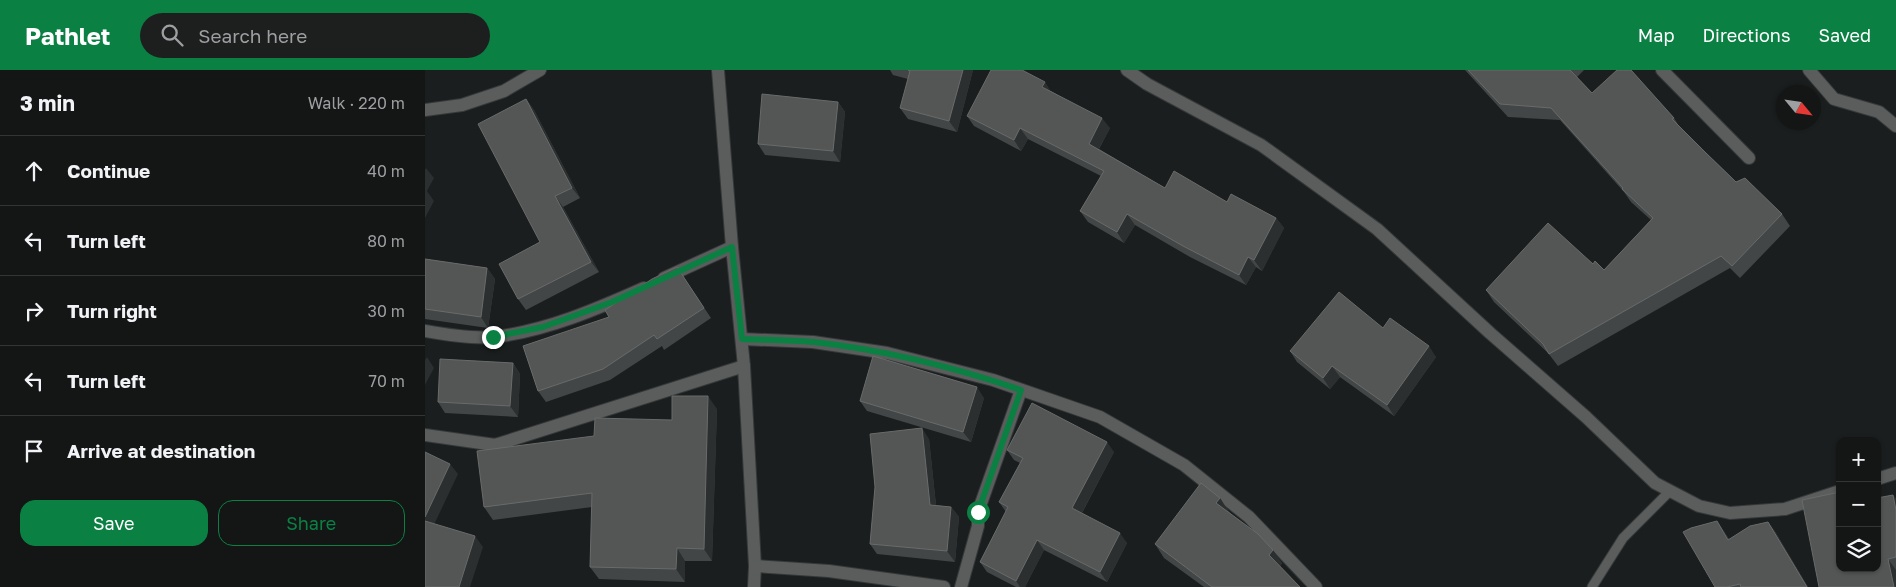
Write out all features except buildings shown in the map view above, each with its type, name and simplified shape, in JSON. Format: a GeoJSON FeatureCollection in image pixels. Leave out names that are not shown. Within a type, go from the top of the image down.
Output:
{"type":"FeatureCollection","features":[{"type":"Feature","properties":{"kind":"street"},"geometry":{"type":"LineString","coordinates":[[425,110],[462,105],[504,91],[540,70]]}},
{"type":"Feature","properties":{"kind":"street"},"geometry":{"type":"LineString","coordinates":[[718,70],[732,247],[744,366],[755,566],[754,587]]}},
{"type":"Feature","properties":{"kind":"street"},"geometry":{"type":"LineString","coordinates":[[1127,70],[1147,84],[1261,146],[1377,229],[1490,333],[1586,417],[1655,483],[1699,506],[1730,513],[1785,509],[1836,492]]}},
{"type":"Feature","properties":{"kind":"street"},"geometry":{"type":"LineString","coordinates":[[1662,70],[1749,158]]}},
{"type":"Feature","properties":{"kind":"street"},"geometry":{"type":"LineString","coordinates":[[1809,70],[1834,99],[1879,112],[1896,126]]}},
{"type":"Feature","properties":{"kind":"street"},"geometry":{"type":"LineString","coordinates":[[425,331],[447,335],[493,337],[543,327],[612,302],[732,247]]}},
{"type":"Feature","properties":{"kind":"street"},"geometry":{"type":"LineString","coordinates":[[742,339],[813,342],[887,353],[993,380],[1100,417],[1184,465],[1249,517],[1317,587]]}},
{"type":"Feature","properties":{"kind":"street"},"geometry":{"type":"LineString","coordinates":[[425,435],[495,444],[744,366]]}},
{"type":"Feature","properties":{"kind":"street"},"geometry":{"type":"LineString","coordinates":[[961,587],[978,526],[978,512],[1021,390]]}},
{"type":"Feature","properties":{"kind":"street"},"geometry":{"type":"LineString","coordinates":[[1881,478],[1896,473]]}},
{"type":"Feature","properties":{"kind":"street"},"geometry":{"type":"LineString","coordinates":[[755,566],[829,571],[944,587]]}},
{"type":"Feature","properties":{"kind":"lane"},"geometry":{"type":"LineString","coordinates":[[1592,587],[1623,538],[1670,491]]}},
{"type":"Feature","properties":{"kind":"route"},"geometry":{"type":"LineString","coordinates":[[493,337],[543,327],[612,302],[732,247],[742,339],[813,342],[887,353],[993,380],[1021,390],[978,512]]}}]}
